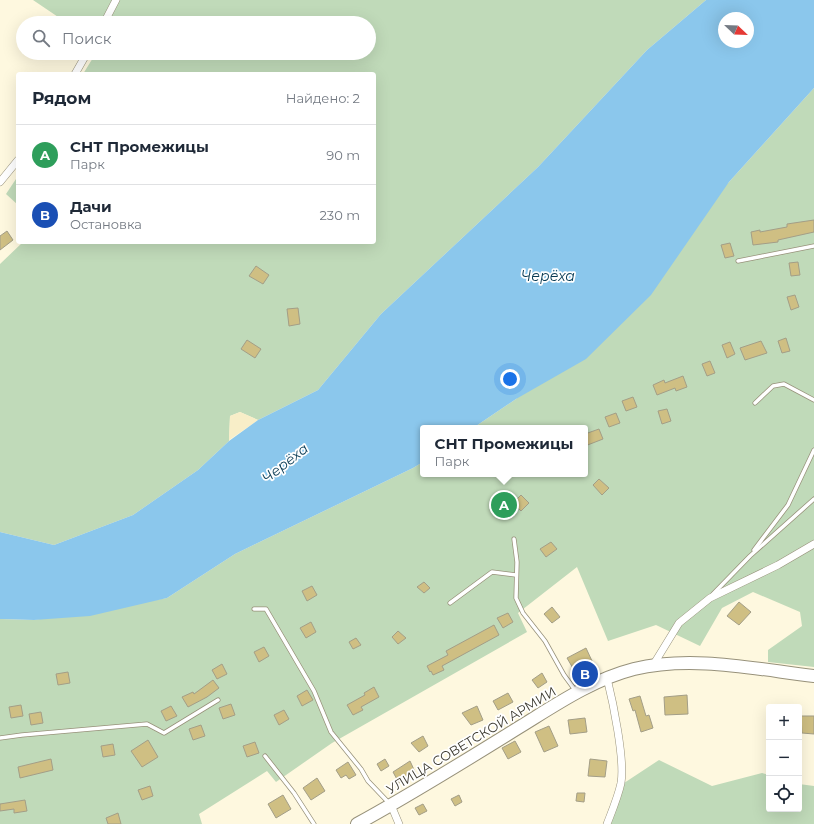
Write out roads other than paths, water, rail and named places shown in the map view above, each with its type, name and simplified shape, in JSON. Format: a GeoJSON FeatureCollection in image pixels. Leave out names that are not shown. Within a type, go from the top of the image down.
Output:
{"type":"FeatureCollection","features":[{"type":"Feature","properties":{"kind":"main road","name":"УЛИЦА СОВЕТСКОЙ АРМИИ"},"geometry":{"type":"LineString","coordinates":[[357,824],[576,693],[607,678],[634,669],[679,663],[734,666],[814,676]]}},
{"type":"Feature","properties":{"kind":"street"},"geometry":{"type":"LineString","coordinates":[[108,16],[116,0]]}},
{"type":"Feature","properties":{"kind":"street"},"geometry":{"type":"LineString","coordinates":[[76,72],[83,60]]}},
{"type":"Feature","properties":{"kind":"street"},"geometry":{"type":"LineString","coordinates":[[0,182],[16,162]]}},
{"type":"Feature","properties":{"kind":"street"},"geometry":{"type":"LineString","coordinates":[[652,667],[679,623],[710,598],[778,565],[814,544]]}},
{"type":"Feature","properties":{"kind":"street"},"geometry":{"type":"LineString","coordinates":[[607,678],[612,696],[622,770],[621,783],[607,824]]}},
{"type":"Feature","properties":{"kind":"street"},"geometry":{"type":"LineString","coordinates":[[391,805],[399,824]]}},
{"type":"Feature","properties":{"kind":"lane"},"geometry":{"type":"LineString","coordinates":[[738,261],[814,246]]}},
{"type":"Feature","properties":{"kind":"lane"},"geometry":{"type":"LineString","coordinates":[[755,403],[773,386],[784,384],[814,400]]}},
{"type":"Feature","properties":{"kind":"lane"},"geometry":{"type":"LineString","coordinates":[[750,556],[788,505],[814,450]]}},
{"type":"Feature","properties":{"kind":"lane"},"geometry":{"type":"LineString","coordinates":[[710,598],[750,556],[814,500]]}},
{"type":"Feature","properties":{"kind":"lane"},"geometry":{"type":"LineString","coordinates":[[514,539],[517,562],[516,598],[523,613],[545,641],[576,693]]}},
{"type":"Feature","properties":{"kind":"lane"},"geometry":{"type":"LineString","coordinates":[[450,603],[492,572],[516,575]]}},
{"type":"Feature","properties":{"kind":"lane"},"geometry":{"type":"LineString","coordinates":[[254,610],[266,609],[314,691],[331,732],[361,769],[368,781],[391,805]]}},
{"type":"Feature","properties":{"kind":"lane"},"geometry":{"type":"LineString","coordinates":[[0,738],[147,724],[164,733],[218,700]]}},
{"type":"Feature","properties":{"kind":"lane"},"geometry":{"type":"LineString","coordinates":[[265,756],[294,793],[314,824]]}},
{"type":"Feature","properties":{"kind":"water","name":"Черёха"},"geometry":{"type":"Polygon","coordinates":[[[706,0],[814,0],[814,88],[729,182],[651,295],[586,359],[516,399],[477,425],[420,425],[420,464],[235,554],[167,598],[90,616],[34,620],[0,619],[0,532],[54,545],[133,515],[198,470],[229,441],[258,420],[318,390],[381,314],[538,167],[647,50],[706,0]]]}},
{"type":"Feature","properties":{"kind":"place","name":"СНТ Промежицы"},"geometry":{"type":"Point","coordinates":[504,505]}},
{"type":"Feature","properties":{"kind":"place","name":"Дачи"},"geometry":{"type":"Point","coordinates":[585,674]}}]}
